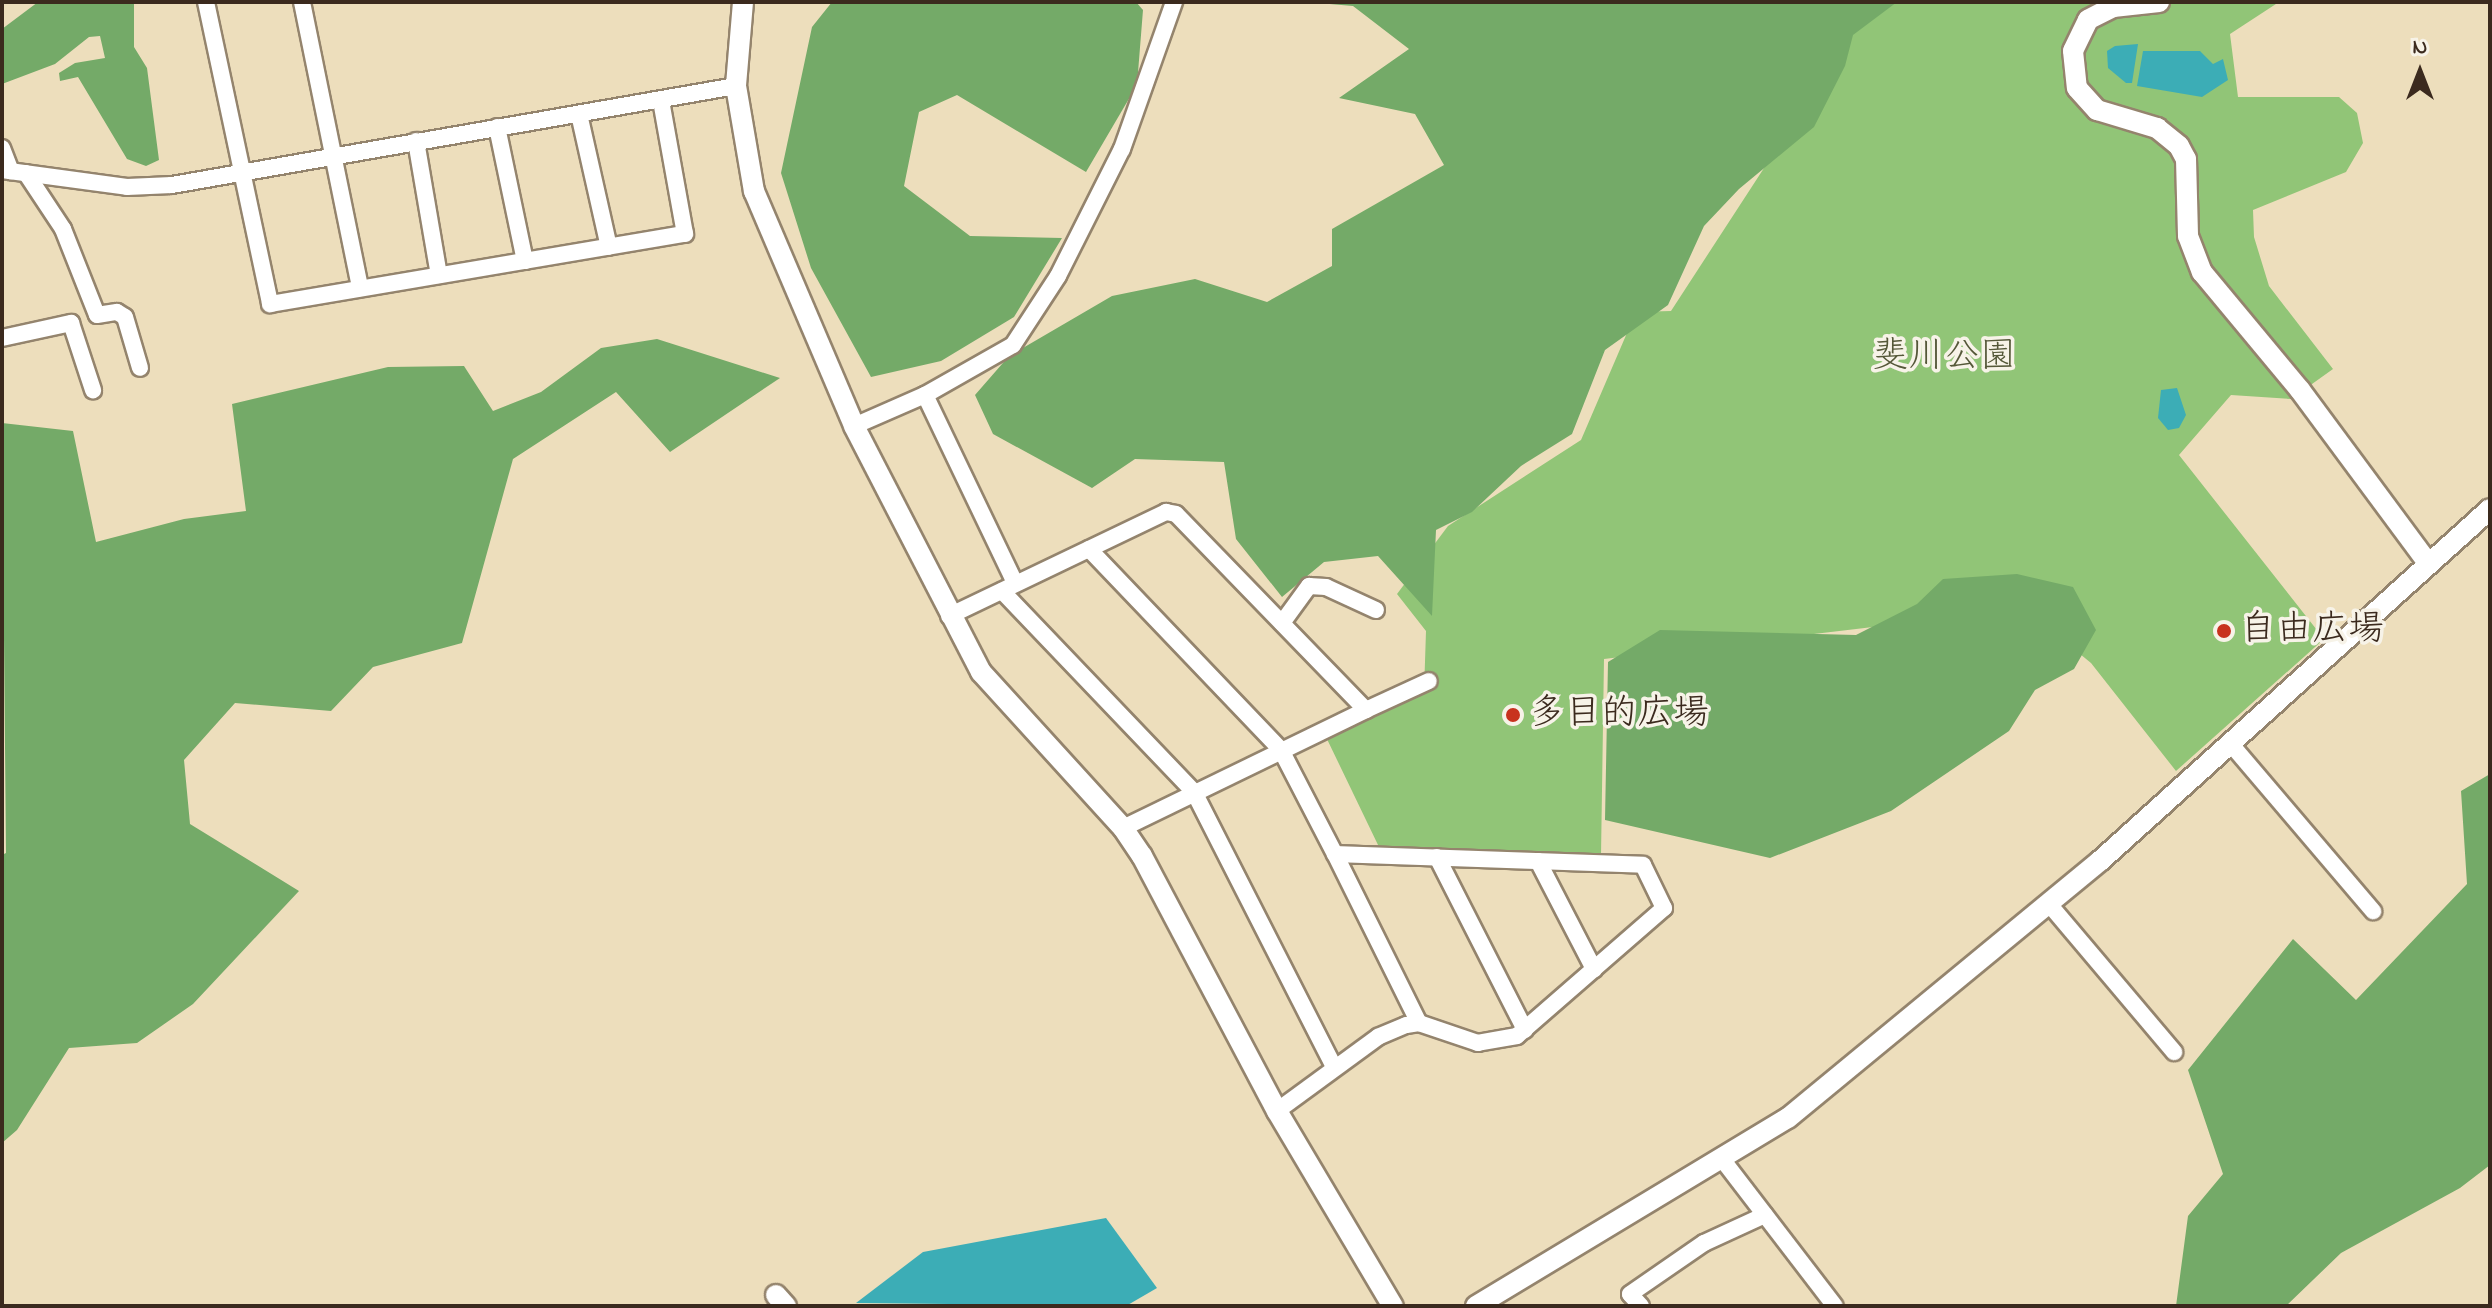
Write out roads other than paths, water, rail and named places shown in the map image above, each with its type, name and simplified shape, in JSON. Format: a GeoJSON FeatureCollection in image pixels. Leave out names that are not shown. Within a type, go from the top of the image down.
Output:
{"type":"FeatureCollection","features":[{"type":"Feature","properties":{"kind":"street"},"geometry":{"type":"LineString","coordinates":[[206,2],[270,304],[685,234],[661,100]]}},
{"type":"Feature","properties":{"kind":"street"},"geometry":{"type":"LineString","coordinates":[[302,2],[360,288]]}},
{"type":"Feature","properties":{"kind":"street"},"geometry":{"type":"LineString","coordinates":[[743,2],[736,86],[754,191],[854,426],[949,616],[981,672],[1015,716],[1123,828],[1277,1111],[1393,1306]]}},
{"type":"Feature","properties":{"kind":"street"},"geometry":{"type":"LineString","coordinates":[[854,426],[925,395],[1013,345],[1058,276],[1128,136],[1174,2]]}},
{"type":"Feature","properties":{"kind":"street"},"geometry":{"type":"LineString","coordinates":[[2159,2],[2113,7],[2088,20],[2073,51],[2077,88],[2091,106],[2163,131],[2179,146],[2186,159],[2188,236],[2202,272],[2290,378],[2428,563]]}},
{"type":"Feature","properties":{"kind":"street"},"geometry":{"type":"LineString","coordinates":[[9,163],[127,187],[172,185],[736,86]]}},
{"type":"Feature","properties":{"kind":"street"},"geometry":{"type":"LineString","coordinates":[[579,114],[609,247]]}},
{"type":"Feature","properties":{"kind":"street"},"geometry":{"type":"LineString","coordinates":[[497,127],[525,261]]}},
{"type":"Feature","properties":{"kind":"street"},"geometry":{"type":"LineString","coordinates":[[416,141],[439,275]]}},
{"type":"Feature","properties":{"kind":"street"},"geometry":{"type":"LineString","coordinates":[[9,163],[63,229],[97,315]]}},
{"type":"Feature","properties":{"kind":"street"},"geometry":{"type":"LineString","coordinates":[[2,338],[117,312],[125,317],[140,368]]}},
{"type":"Feature","properties":{"kind":"street"},"geometry":{"type":"LineString","coordinates":[[71,323],[93,390]]}},
{"type":"Feature","properties":{"kind":"street"},"geometry":{"type":"LineString","coordinates":[[925,395],[1008,587],[1194,792],[1334,1067]]}},
{"type":"Feature","properties":{"kind":"street"},"geometry":{"type":"LineString","coordinates":[[1476,1306],[1788,1118],[2049,904],[2490,509]]}},
{"type":"Feature","properties":{"kind":"street"},"geometry":{"type":"LineString","coordinates":[[949,616],[1166,512],[1176,514],[1366,710]]}},
{"type":"Feature","properties":{"kind":"street"},"geometry":{"type":"LineString","coordinates":[[1089,549],[1281,750],[1419,1023]]}},
{"type":"Feature","properties":{"kind":"street"},"geometry":{"type":"LineString","coordinates":[[1282,623],[1309,586],[1326,587],[1376,610]]}},
{"type":"Feature","properties":{"kind":"street"},"geometry":{"type":"LineString","coordinates":[[1123,828],[1429,681]]}},
{"type":"Feature","properties":{"kind":"street"},"geometry":{"type":"LineString","coordinates":[[2230,743],[2373,911]]}},
{"type":"Feature","properties":{"kind":"street"},"geometry":{"type":"LineString","coordinates":[[1277,1111],[1378,1037],[1419,1023],[1478,1043],[1500,1043],[1525,1030],[1664,908],[1643,865],[1335,854]]}},
{"type":"Feature","properties":{"kind":"street"},"geometry":{"type":"LineString","coordinates":[[1437,857],[1525,1030]]}},
{"type":"Feature","properties":{"kind":"street"},"geometry":{"type":"LineString","coordinates":[[1538,861],[1594,969]]}},
{"type":"Feature","properties":{"kind":"street"},"geometry":{"type":"LineString","coordinates":[[2049,904],[2174,1052]]}},
{"type":"Feature","properties":{"kind":"street"},"geometry":{"type":"LineString","coordinates":[[1722,1159],[1835,1306]]}},
{"type":"Feature","properties":{"kind":"street"},"geometry":{"type":"LineString","coordinates":[[1641,1306],[1630,1294],[1704,1243],[1765,1215]]}},
{"type":"Feature","properties":{"kind":"water"},"geometry":{"type":"Polygon","coordinates":[[[2138,44],[2132,83],[2126,83],[2108,68],[2107,51],[2115,46],[2138,44]]]}},
{"type":"Feature","properties":{"kind":"water"},"geometry":{"type":"Polygon","coordinates":[[[2143,51],[2200,51],[2213,64],[2223,59],[2228,80],[2202,97],[2137,86],[2143,51]]]}},
{"type":"Feature","properties":{"kind":"water"},"geometry":{"type":"Polygon","coordinates":[[[2177,388],[2186,415],[2179,428],[2168,430],[2158,418],[2161,390],[2177,388]]]}},
{"type":"Feature","properties":{"kind":"water"},"geometry":{"type":"Polygon","coordinates":[[[1106,1218],[1157,1288],[1126,1306],[856,1303],[923,1252],[1106,1218]]]}},
{"type":"Feature","properties":{"kind":"place","name":"自由広場"},"geometry":{"type":"Point","coordinates":[2224,631]}},
{"type":"Feature","properties":{"kind":"place","name":"多目的広場"},"geometry":{"type":"Point","coordinates":[1513,715]}},
{"type":"Feature","properties":{"kind":"park label","name":"斐川公園"},"geometry":{"type":"Point","coordinates":[1944,358]}}]}
